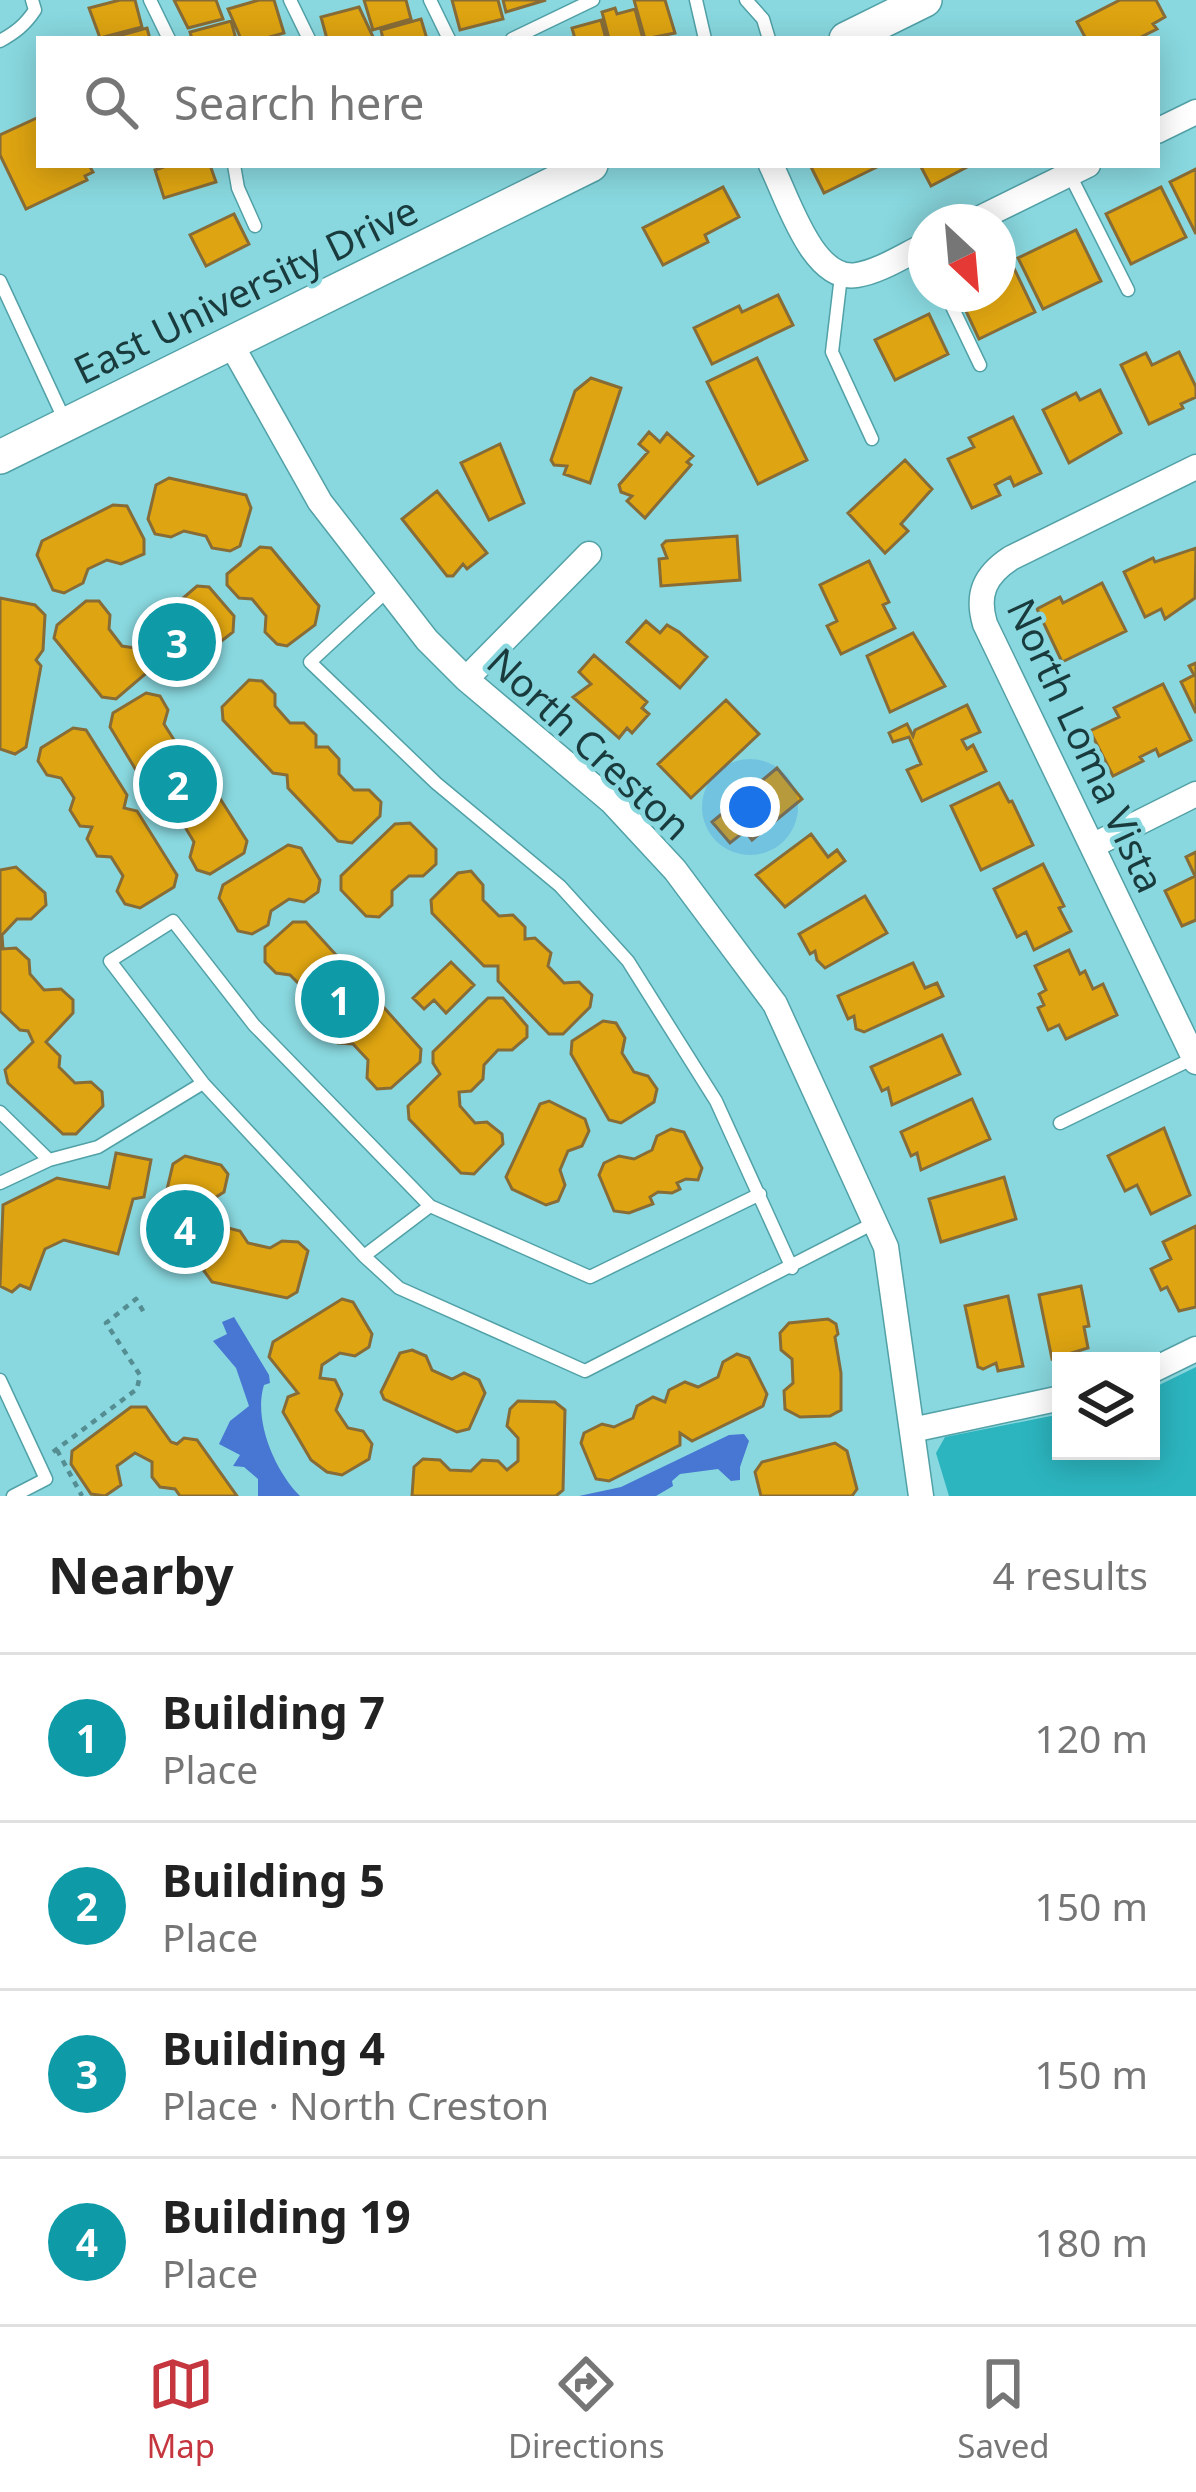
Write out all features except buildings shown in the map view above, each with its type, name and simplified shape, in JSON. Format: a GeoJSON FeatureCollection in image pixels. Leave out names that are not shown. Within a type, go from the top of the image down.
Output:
{"type":"FeatureCollection","features":[{"type":"Feature","properties":{"kind":"main road"},"geometry":{"type":"LineString","coordinates":[[852,36],[925,0]]}},
{"type":"Feature","properties":{"kind":"main road","name":"East University Drive"},"geometry":{"type":"LineString","coordinates":[[0,457],[585,168]]}},
{"type":"Feature","properties":{"kind":"street"},"geometry":{"type":"LineString","coordinates":[[1160,130],[1196,112]]}},
{"type":"Feature","properties":{"kind":"street"},"geometry":{"type":"LineString","coordinates":[[773,168],[822,265],[841,276],[874,271],[908,255]]}},
{"type":"Feature","properties":{"kind":"street"},"geometry":{"type":"LineString","coordinates":[[1008,204],[1078,169]]}},
{"type":"Feature","properties":{"kind":"street","name":"North Creston"},"geometry":{"type":"LineString","coordinates":[[231,344],[320,502],[427,640],[466,679],[612,802],[689,889],[775,1004],[886,1246],[921,1496]]}},
{"type":"Feature","properties":{"kind":"street","name":"North Loma Vista"},"geometry":{"type":"LineString","coordinates":[[1195,1060],[981,611],[982,586],[1011,558],[1196,467]]}},
{"type":"Feature","properties":{"kind":"street"},"geometry":{"type":"LineString","coordinates":[[466,679],[589,554]]}},
{"type":"Feature","properties":{"kind":"street"},"geometry":{"type":"LineString","coordinates":[[1092,846],[1196,794]]}},
{"type":"Feature","properties":{"kind":"street"},"geometry":{"type":"LineString","coordinates":[[1160,1367],[1196,1349]]}},
{"type":"Feature","properties":{"kind":"street"},"geometry":{"type":"LineString","coordinates":[[912,1430],[1052,1400]]}},
{"type":"Feature","properties":{"kind":"lane"},"geometry":{"type":"LineString","coordinates":[[0,41],[30,18],[35,10],[32,0]]}},
{"type":"Feature","properties":{"kind":"lane"},"geometry":{"type":"LineString","coordinates":[[150,0],[168,36]]}},
{"type":"Feature","properties":{"kind":"lane"},"geometry":{"type":"LineString","coordinates":[[290,0],[308,36]]}},
{"type":"Feature","properties":{"kind":"lane"},"geometry":{"type":"LineString","coordinates":[[430,0],[448,36]]}},
{"type":"Feature","properties":{"kind":"lane"},"geometry":{"type":"LineString","coordinates":[[517,36],[572,4],[593,0]]}},
{"type":"Feature","properties":{"kind":"lane"},"geometry":{"type":"LineString","coordinates":[[695,0],[703,36]]}},
{"type":"Feature","properties":{"kind":"lane"},"geometry":{"type":"LineString","coordinates":[[746,0],[763,20],[768,36]]}},
{"type":"Feature","properties":{"kind":"lane"},"geometry":{"type":"LineString","coordinates":[[235,168],[255,226]]}},
{"type":"Feature","properties":{"kind":"lane"},"geometry":{"type":"LineString","coordinates":[[1078,169],[1128,290]]}},
{"type":"Feature","properties":{"kind":"lane"},"geometry":{"type":"LineString","coordinates":[[841,276],[832,352],[872,440]]}},
{"type":"Feature","properties":{"kind":"lane"},"geometry":{"type":"LineString","coordinates":[[0,281],[67,424]]}},
{"type":"Feature","properties":{"kind":"lane"},"geometry":{"type":"LineString","coordinates":[[955,312],[980,365]]}},
{"type":"Feature","properties":{"kind":"lane"},"geometry":{"type":"LineString","coordinates":[[389,589],[310,662],[436,783],[560,886],[628,961],[716,1101],[792,1268]]}},
{"type":"Feature","properties":{"kind":"lane"},"geometry":{"type":"LineString","coordinates":[[760,1194],[590,1277],[430,1206],[254,1024],[172,921],[110,962],[203,1083],[399,1288],[585,1371],[876,1222]]}},
{"type":"Feature","properties":{"kind":"lane"},"geometry":{"type":"LineString","coordinates":[[1060,1123],[1195,1060]]}},
{"type":"Feature","properties":{"kind":"lane"},"geometry":{"type":"LineString","coordinates":[[0,1183],[49,1160],[98,1147],[203,1083]]}},
{"type":"Feature","properties":{"kind":"lane"},"geometry":{"type":"LineString","coordinates":[[0,1112],[49,1160]]}},
{"type":"Feature","properties":{"kind":"lane"},"geometry":{"type":"LineString","coordinates":[[364,1256],[430,1206]]}},
{"type":"Feature","properties":{"kind":"lane"},"geometry":{"type":"LineString","coordinates":[[0,1380],[46,1479],[13,1496]]}},
{"type":"Feature","properties":{"kind":"path"},"geometry":{"type":"LineString","coordinates":[[38,1460],[137,1389],[140,1376],[106,1323],[136,1299],[146,1316]]}},
{"type":"Feature","properties":{"kind":"path"},"geometry":{"type":"LineString","coordinates":[[57,1450],[82,1496]]}},
{"type":"Feature","properties":{"kind":"shaded area"},"geometry":{"type":"Polygon","coordinates":[[[234,1317],[269,1375],[261,1399],[264,1429],[282,1473],[300,1496],[258,1496],[258,1479],[244,1467],[233,1466],[240,1455],[219,1444],[230,1421],[249,1406],[236,1368],[213,1341],[227,1334],[222,1322],[234,1317]]]}},
{"type":"Feature","properties":{"kind":"shaded area"},"geometry":{"type":"Polygon","coordinates":[[[1196,1367],[1196,1496],[949,1496],[936,1453],[945,1437],[1052,1416],[1052,1460],[1160,1460],[1160,1385],[1196,1367]]]}},
{"type":"Feature","properties":{"kind":"shaded area"},"geometry":{"type":"Polygon","coordinates":[[[744,1434],[749,1441],[740,1480],[731,1481],[718,1469],[680,1474],[673,1486],[656,1496],[579,1496],[621,1487],[729,1435],[744,1434]]]}},
{"type":"Feature","properties":{"kind":"place","name":"Building 4"},"geometry":{"type":"Point","coordinates":[177,642]}},
{"type":"Feature","properties":{"kind":"place","name":"Building 5"},"geometry":{"type":"Point","coordinates":[178,784]}},
{"type":"Feature","properties":{"kind":"place","name":"Building 7"},"geometry":{"type":"Point","coordinates":[340,999]}},
{"type":"Feature","properties":{"kind":"place","name":"Building 19"},"geometry":{"type":"Point","coordinates":[185,1229]}}]}
